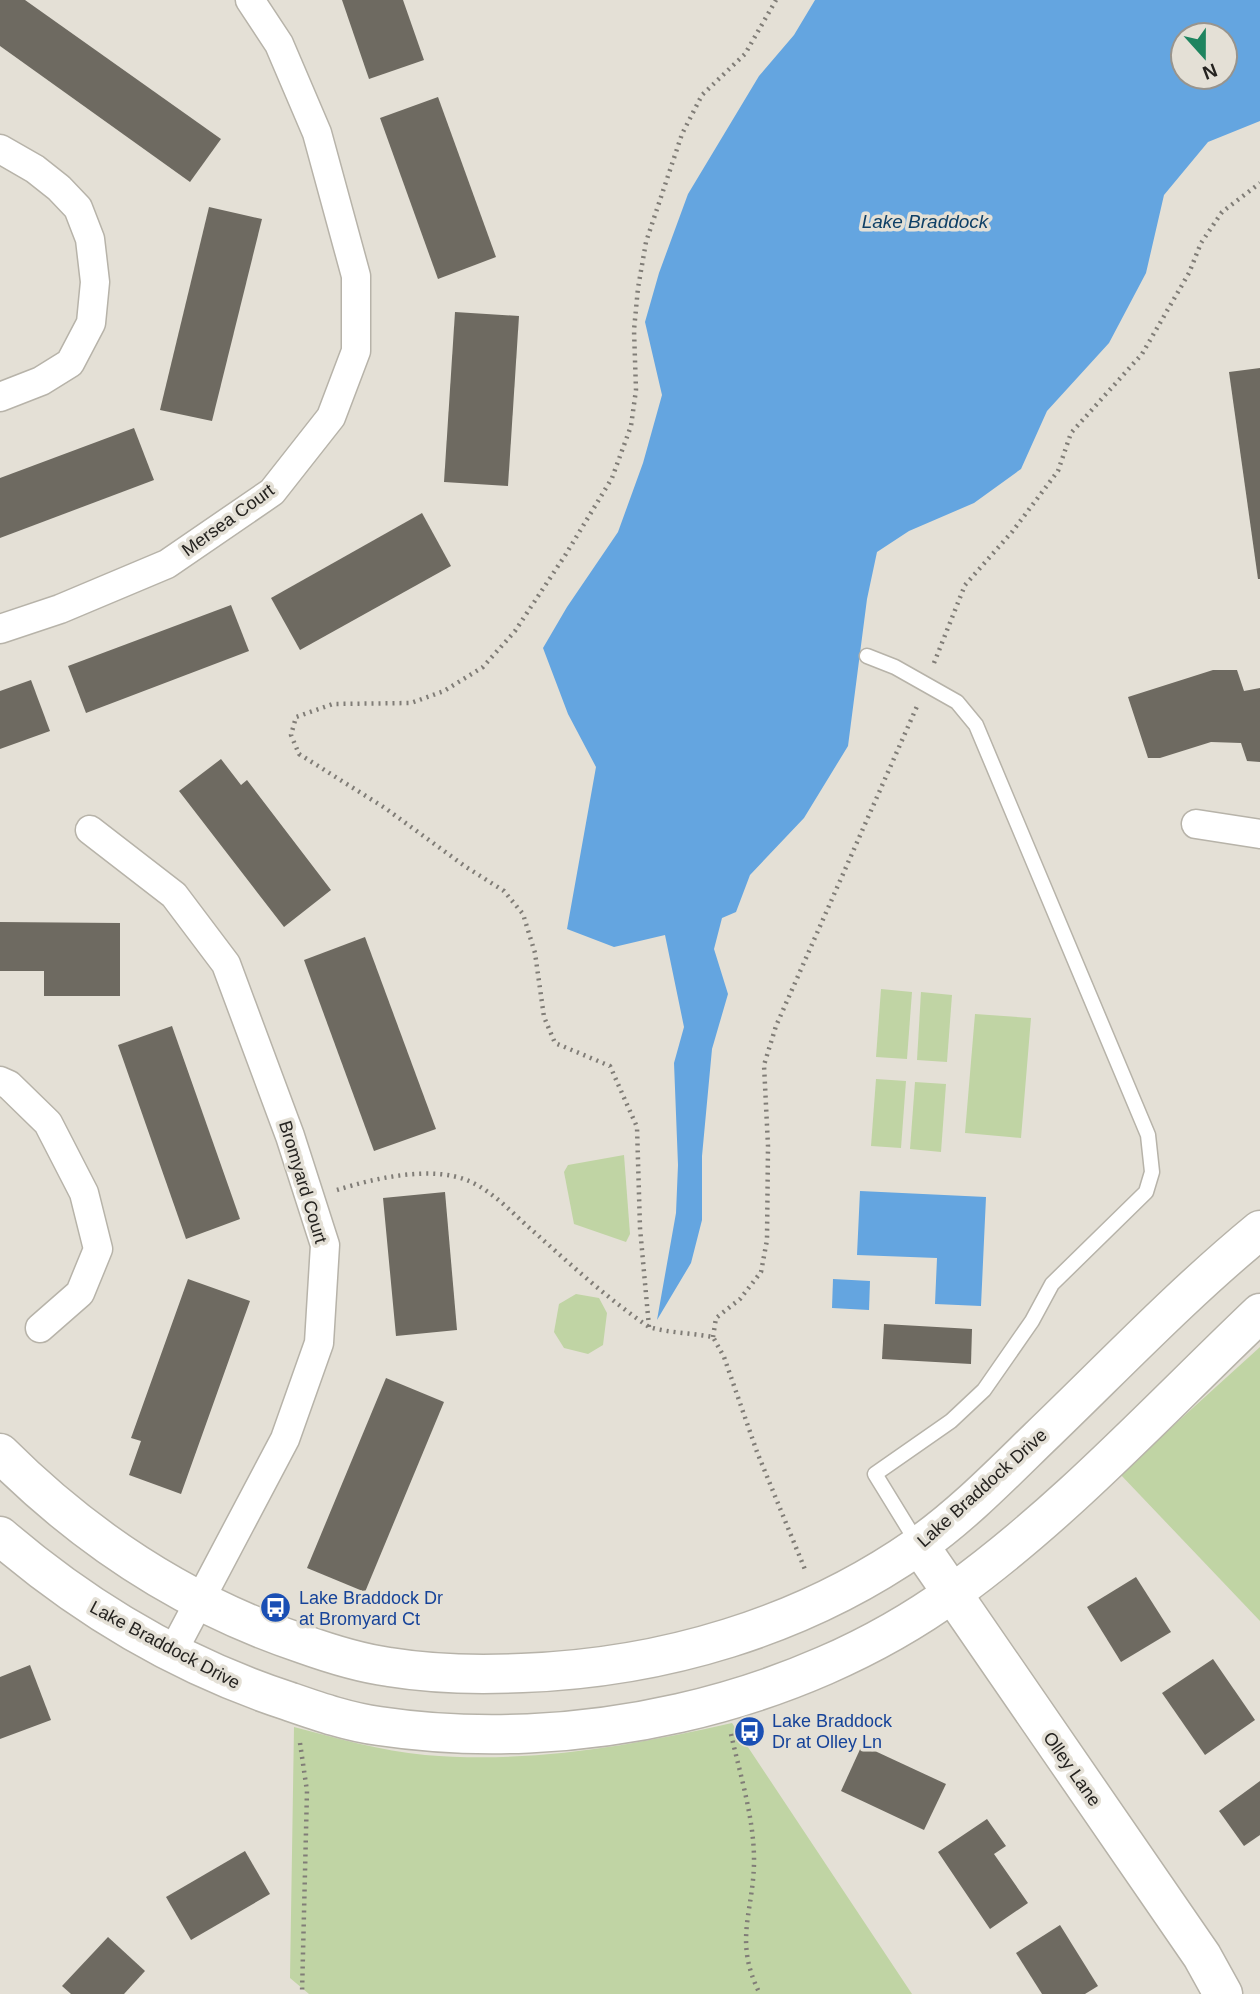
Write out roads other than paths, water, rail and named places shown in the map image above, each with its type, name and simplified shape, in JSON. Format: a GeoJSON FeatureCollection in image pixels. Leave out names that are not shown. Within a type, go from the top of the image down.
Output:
{"type":"FeatureCollection","features":[{"type":"Feature","properties":{"kind":"street","name":"Mersea Court"},"geometry":{"type":"LineString","coordinates":[[0,629],[61,609],[167,564],[272,492],[331,418],[356,351],[356,276],[317,133],[279,44],[250,0]]}},
{"type":"Feature","properties":{"kind":"street"},"geometry":{"type":"LineString","coordinates":[[0,149],[35,169],[78,208],[90,239],[95,282],[91,323],[70,363],[41,381],[0,397]]}},
{"type":"Feature","properties":{"kind":"street"},"geometry":{"type":"LineString","coordinates":[[1196,824],[1260,834]]}},
{"type":"Feature","properties":{"kind":"street","name":"Bromyard Court"},"geometry":{"type":"LineString","coordinates":[[90,830],[174,895],[226,964],[289,1136],[325,1245],[319,1343],[285,1439],[172,1653]]}},
{"type":"Feature","properties":{"kind":"street"},"geometry":{"type":"LineString","coordinates":[[0,1081],[9,1085],[48,1124],[84,1193],[98,1249],[80,1293],[40,1328]]}},
{"type":"Feature","properties":{"kind":"street","name":"Lake Braddock Drive"},"geometry":{"type":"LineString","coordinates":[[0,1453],[78,1525],[125,1558],[200,1602],[260,1630],[327,1652],[388,1667],[446,1673],[499,1674],[605,1668],[666,1657],[720,1642],[852,1586],[919,1545],[993,1483],[1190,1293],[1260,1230]]}},
{"type":"Feature","properties":{"kind":"street","name":"Lake Braddock Drive"},"geometry":{"type":"LineString","coordinates":[[0,1536],[83,1602],[172,1653],[237,1685],[302,1706],[377,1726],[442,1732],[499,1733],[612,1727],[679,1715],[725,1702],[810,1671],[881,1638],[951,1594],[1034,1530],[1260,1313]]}},
{"type":"Feature","properties":{"kind":"street","name":"Olley Lane"},"geometry":{"type":"LineString","coordinates":[[919,1545],[1202,1956],[1223,1994]]}},
{"type":"Feature","properties":{"kind":"lane"},"geometry":{"type":"LineString","coordinates":[[867,656],[895,667],[957,702],[976,725],[1148,1135],[1152,1172],[1146,1192],[1052,1284],[1032,1321],[984,1390],[951,1421],[875,1474],[919,1545]]}},
{"type":"Feature","properties":{"kind":"water","name":"Lake Braddock"},"geometry":{"type":"Polygon","coordinates":[[[815,0],[1260,0],[1260,121],[1208,142],[1164,195],[1146,273],[1109,343],[1047,411],[1021,469],[974,503],[909,531],[877,552],[867,599],[848,746],[804,818],[750,875],[736,912],[722,918],[714,949],[728,994],[712,1049],[702,1156],[702,1220],[691,1263],[657,1320],[676,1213],[678,1165],[674,1063],[684,1027],[665,935],[614,947],[567,929],[596,767],[568,714],[543,648],[567,607],[618,532],[643,463],[662,395],[645,322],[659,273],[688,194],[759,76],[794,35],[815,0]]]}},
{"type":"Feature","properties":{"kind":"water"},"geometry":{"type":"Polygon","coordinates":[[[860,1191],[986,1197],[981,1306],[935,1304],[937,1258],[857,1255],[860,1191]]]}},
{"type":"Feature","properties":{"kind":"water"},"geometry":{"type":"Polygon","coordinates":[[[833,1279],[870,1281],[869,1310],[832,1308],[833,1279]]]}},
{"type":"Feature","properties":{"kind":"place","name":"Lake Braddock Dr at Bromyard Ct"},"geometry":{"type":"Point","coordinates":[276,1608]}},
{"type":"Feature","properties":{"kind":"place","name":"Lake Braddock Dr at Olley Ln"},"geometry":{"type":"Point","coordinates":[749,1731]}}]}
